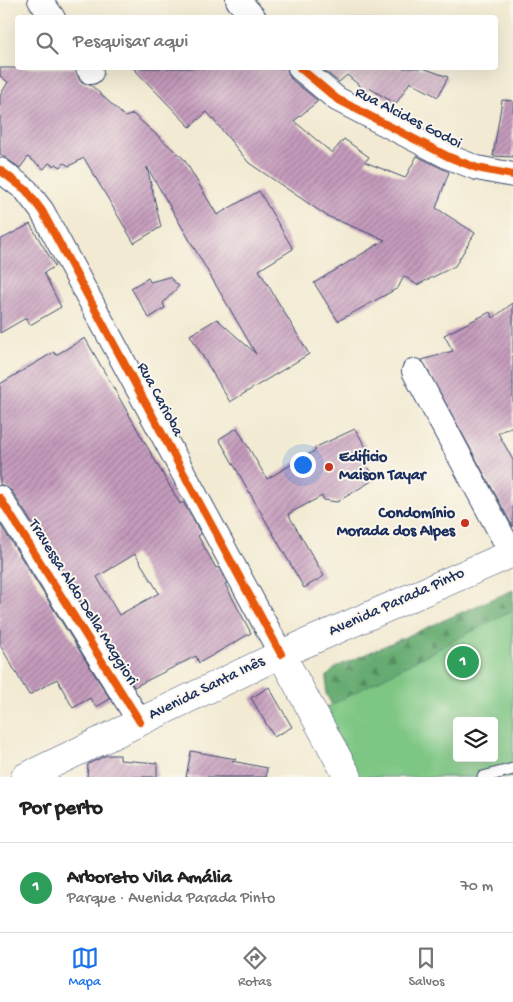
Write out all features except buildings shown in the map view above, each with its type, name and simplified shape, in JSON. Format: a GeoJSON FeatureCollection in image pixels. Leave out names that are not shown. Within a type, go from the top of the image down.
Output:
{"type":"FeatureCollection","features":[{"type":"Feature","properties":{"kind":"main road","name":"Avenida Parada Pinto"},"geometry":{"type":"LineString","coordinates":[[281,654],[512,554]]}},
{"type":"Feature","properties":{"kind":"main road","name":"Avenida Santa Inês"},"geometry":{"type":"LineString","coordinates":[[25,777],[281,654]]}},
{"type":"Feature","properties":{"kind":"main road","name":"Rua Carioba"},"geometry":{"type":"LineString","coordinates":[[281,654],[348,777]]}},
{"type":"Feature","properties":{"kind":"street"},"geometry":{"type":"LineString","coordinates":[[40,0],[51,15]]}},
{"type":"Feature","properties":{"kind":"street"},"geometry":{"type":"LineString","coordinates":[[238,0],[251,15]]}},
{"type":"Feature","properties":{"kind":"street","name":"Rua Alcides Godoi"},"geometry":{"type":"LineString","coordinates":[[302,70],[337,99],[449,157],[478,168],[513,175]]}},
{"type":"Feature","properties":{"kind":"street","name":"Rua Carioba"},"geometry":{"type":"LineString","coordinates":[[0,170],[26,190],[42,211],[281,654]]}},
{"type":"Feature","properties":{"kind":"street"},"geometry":{"type":"LineString","coordinates":[[414,371],[512,554]]}},
{"type":"Feature","properties":{"kind":"street","name":"Travessa Aldo Della Maggiori"},"geometry":{"type":"LineString","coordinates":[[0,498],[140,722]]}},
{"type":"Feature","properties":{"kind":"lane"},"geometry":{"type":"LineString","coordinates":[[484,777],[513,769]]}},
{"type":"Feature","properties":{"kind":"green space"},"geometry":{"type":"Polygon","coordinates":[[[513,590],[513,777],[371,777],[326,694],[327,676],[336,667],[513,590]]]}},
{"type":"Feature","properties":{"kind":"green space"},"geometry":{"type":"Polygon","coordinates":[[[513,610],[513,777],[350,777],[314,714],[513,610]]]}},
{"type":"Feature","properties":{"kind":"cycle path"},"geometry":{"type":"LineString","coordinates":[[302,70],[337,99],[449,157],[477,168],[513,175]]}},
{"type":"Feature","properties":{"kind":"cycle path"},"geometry":{"type":"LineString","coordinates":[[0,170],[26,190],[42,211],[281,654]]}},
{"type":"Feature","properties":{"kind":"cycle path"},"geometry":{"type":"LineString","coordinates":[[0,498],[140,722]]}},
{"type":"Feature","properties":{"kind":"place","name":"Edificio Maison Tayar"},"geometry":{"type":"Point","coordinates":[329,467]}},
{"type":"Feature","properties":{"kind":"place","name":"Condomínio Morada dos Alpes"},"geometry":{"type":"Point","coordinates":[465,523]}},
{"type":"Feature","properties":{"kind":"place","name":"Arboreto Vila Amália"},"geometry":{"type":"Point","coordinates":[463,662]}}]}
